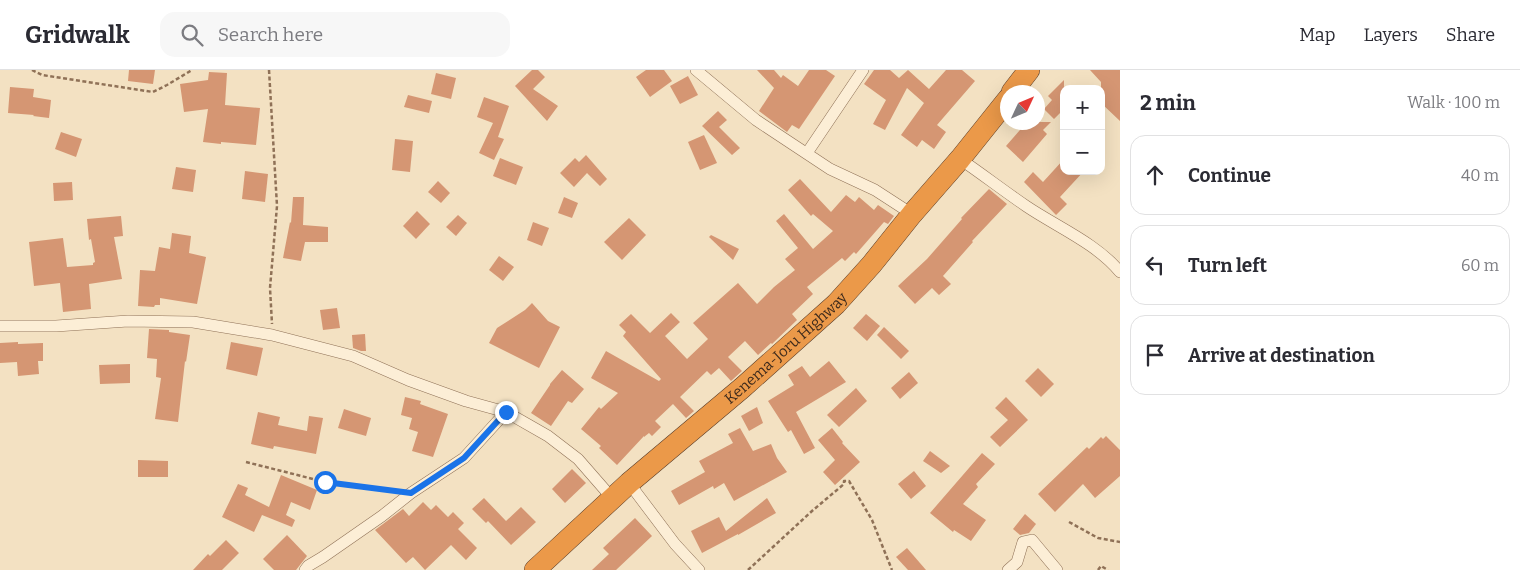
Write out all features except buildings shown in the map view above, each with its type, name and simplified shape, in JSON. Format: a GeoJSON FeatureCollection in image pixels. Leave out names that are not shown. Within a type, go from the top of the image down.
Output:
{"type":"FeatureCollection","features":[{"type":"Feature","properties":{"kind":"highway"},"geometry":{"type":"LineString","coordinates":[[1017,85],[1029,70]]}},
{"type":"Feature","properties":{"kind":"highway","name":"Kenema-Joru Highway"},"geometry":{"type":"LineString","coordinates":[[535,570],[612,498],[742,388],[836,304],[872,264],[1000,109]]}},
{"type":"Feature","properties":{"kind":"street"},"geometry":{"type":"LineString","coordinates":[[696,70],[756,120],[830,168],[874,190],[912,214]]}},
{"type":"Feature","properties":{"kind":"street"},"geometry":{"type":"LineString","coordinates":[[807,153],[863,70]]}},
{"type":"Feature","properties":{"kind":"street"},"geometry":{"type":"LineString","coordinates":[[960,159],[1026,206],[1081,240],[1114,265],[1120,272]]}},
{"type":"Feature","properties":{"kind":"street"},"geometry":{"type":"LineString","coordinates":[[0,326],[56,326],[128,321],[193,322],[272,335],[353,356],[433,389],[466,401],[506,412],[548,436],[578,459],[612,498]]}},
{"type":"Feature","properties":{"kind":"street"},"geometry":{"type":"LineString","coordinates":[[305,570],[308,566],[382,516],[411,493],[464,458],[506,412]]}},
{"type":"Feature","properties":{"kind":"street"},"geometry":{"type":"LineString","coordinates":[[629,483],[675,544],[699,570]]}},
{"type":"Feature","properties":{"kind":"street"},"geometry":{"type":"LineString","coordinates":[[1008,570],[1017,562],[1023,542],[1032,540],[1058,570]]}},
{"type":"Feature","properties":{"kind":"path"},"geometry":{"type":"LineString","coordinates":[[32,70],[42,75],[153,92],[192,70]]}},
{"type":"Feature","properties":{"kind":"path"},"geometry":{"type":"LineString","coordinates":[[269,70],[277,206],[270,288],[272,335]]}},
{"type":"Feature","properties":{"kind":"path"},"geometry":{"type":"LineString","coordinates":[[246,462],[325,482],[411,493]]}},
{"type":"Feature","properties":{"kind":"path"},"geometry":{"type":"LineString","coordinates":[[748,570],[844,484],[844,481],[849,481],[872,520],[892,570]]}},
{"type":"Feature","properties":{"kind":"path"},"geometry":{"type":"LineString","coordinates":[[1069,522],[1098,538],[1120,542]]}},
{"type":"Feature","properties":{"kind":"path"},"geometry":{"type":"LineString","coordinates":[[1098,570],[1101,566],[1108,570]]}},
{"type":"Feature","properties":{"kind":"route"},"geometry":{"type":"LineString","coordinates":[[325,482],[411,493],[464,458],[506,412]]}}]}
